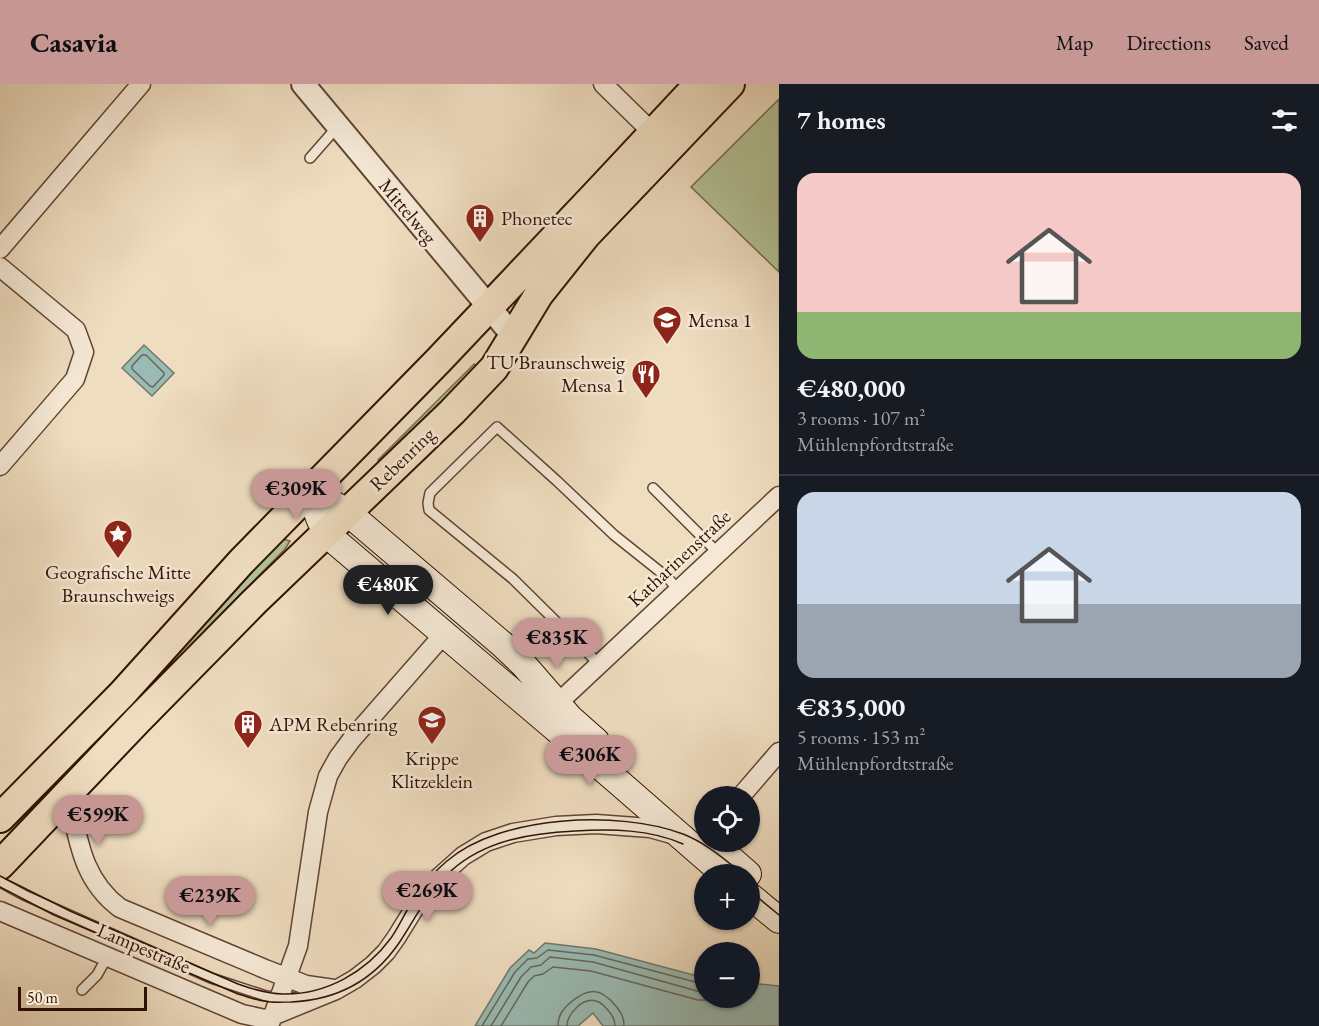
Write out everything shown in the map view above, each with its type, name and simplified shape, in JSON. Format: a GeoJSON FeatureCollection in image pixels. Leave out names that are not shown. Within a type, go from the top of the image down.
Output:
{"type":"FeatureCollection","features":[{"type":"Feature","properties":{"kind":"main road"},"geometry":{"type":"LineString","coordinates":[[0,818],[115,702],[214,592],[489,308],[699,84]]}},
{"type":"Feature","properties":{"kind":"main road","name":"Rebenring"},"geometry":{"type":"LineString","coordinates":[[2,866],[68,794],[254,602],[452,412],[494,368],[548,281],[586,235],[730,84]]}},
{"type":"Feature","properties":{"kind":"main road"},"geometry":{"type":"LineString","coordinates":[[311,491],[347,512],[524,664],[581,729],[694,834]]}},
{"type":"Feature","properties":{"kind":"main road"},"geometry":{"type":"LineString","coordinates":[[311,491],[317,516],[337,543],[615,778],[694,835]]}},
{"type":"Feature","properties":{"kind":"main road"},"geometry":{"type":"LineString","coordinates":[[717,852],[734,864]]}},
{"type":"Feature","properties":{"kind":"main road"},"geometry":{"type":"LineString","coordinates":[[760,884],[779,900]]}},
{"type":"Feature","properties":{"kind":"main road"},"geometry":{"type":"LineString","coordinates":[[760,904],[779,920]]}},
{"type":"Feature","properties":{"kind":"street"},"geometry":{"type":"LineString","coordinates":[[0,249],[141,84]]}},
{"type":"Feature","properties":{"kind":"street","name":"Mittelweg"},"geometry":{"type":"LineString","coordinates":[[303,84],[514,337]]}},
{"type":"Feature","properties":{"kind":"street"},"geometry":{"type":"LineString","coordinates":[[603,84],[653,133]]}},
{"type":"Feature","properties":{"kind":"street"},"geometry":{"type":"LineString","coordinates":[[0,267],[76,330],[84,352],[75,379],[0,466]]}},
{"type":"Feature","properties":{"kind":"street","name":"Katharinenstraße"},"geometry":{"type":"LineString","coordinates":[[558,703],[779,496]]}},
{"type":"Feature","properties":{"kind":"street"},"geometry":{"type":"LineString","coordinates":[[271,1021],[298,946],[318,812],[328,776],[352,739],[444,634]]}},
{"type":"Feature","properties":{"kind":"street"},"geometry":{"type":"LineString","coordinates":[[750,786],[779,752]]}},
{"type":"Feature","properties":{"kind":"street","name":"Lampestraße"},"geometry":{"type":"LineString","coordinates":[[68,794],[85,866],[110,901],[120,908],[265,969],[306,985],[336,990]]}},
{"type":"Feature","properties":{"kind":"street"},"geometry":{"type":"LineString","coordinates":[[271,1021],[336,990],[373,965],[396,938],[419,901],[435,881],[463,856],[486,842],[513,833],[556,826],[596,825],[650,828],[694,837]]}},
{"type":"Feature","properties":{"kind":"street","name":"Lampestraße"},"geometry":{"type":"LineString","coordinates":[[0,911],[242,1014],[271,1021]]}},
{"type":"Feature","properties":{"kind":"lane"},"geometry":{"type":"LineString","coordinates":[[310,158],[338,126]]}},
{"type":"Feature","properties":{"kind":"lane"},"geometry":{"type":"LineString","coordinates":[[599,664],[513,579],[429,510],[430,493],[497,427],[614,535],[668,578],[678,590]]}},
{"type":"Feature","properties":{"kind":"lane"},"geometry":{"type":"LineString","coordinates":[[653,488],[718,553]]}},
{"type":"Feature","properties":{"kind":"lane"},"geometry":{"type":"LineString","coordinates":[[2,866],[24,895],[211,978],[253,993],[279,998],[303,997],[336,990]]}},
{"type":"Feature","properties":{"kind":"lane"},"geometry":{"type":"LineString","coordinates":[[82,990],[97,975],[107,957]]}},
{"type":"Feature","properties":{"kind":"lane"},"geometry":{"type":"LineString","coordinates":[[253,993],[270,990],[287,977]]}},
{"type":"Feature","properties":{"kind":"green space"},"geometry":{"type":"Polygon","coordinates":[[[779,99],[779,272],[691,187],[779,99]]]}},
{"type":"Feature","properties":{"kind":"green space"},"geometry":{"type":"Polygon","coordinates":[[[474,364],[480,366],[383,465],[378,460],[474,364]]]}},
{"type":"Feature","properties":{"kind":"green space"},"geometry":{"type":"Polygon","coordinates":[[[283,539],[290,541],[285,549],[191,645],[35,815],[29,812],[128,708],[198,623],[283,539]]]}},
{"type":"Feature","properties":{"kind":"water"},"geometry":{"type":"Polygon","coordinates":[[[144,345],[174,373],[152,396],[122,368],[144,345]]]}},
{"type":"Feature","properties":{"kind":"water"},"geometry":{"type":"Polygon","coordinates":[[[545,943],[596,949],[694,975],[694,1008],[760,1008],[760,984],[779,986],[779,1026],[603,1026],[593,1013],[578,1026],[475,1026],[510,968],[529,950],[534,953],[545,943]]]}},
{"type":"Feature","properties":{"kind":"tram line"},"geometry":{"type":"LineString","coordinates":[[0,876],[70,911],[238,984],[283,994],[329,986],[357,971],[370,961],[391,938],[418,893],[447,861],[470,846],[497,834],[561,821],[627,822],[657,826],[683,834],[699,842],[730,864]]}},
{"type":"Feature","properties":{"kind":"tram line"},"geometry":{"type":"LineString","coordinates":[[0,887],[54,915],[238,994],[267,1002],[291,1002],[324,997],[366,978],[389,956],[429,895],[444,878],[465,860],[495,845],[526,836],[603,830],[657,835],[683,844]]}},
{"type":"Feature","properties":{"kind":"tram line"},"geometry":{"type":"LineString","coordinates":[[760,899],[779,915]]}},
{"type":"Feature","properties":{"kind":"place","name":"Phonetec"},"geometry":{"type":"Point","coordinates":[480,244]}},
{"type":"Feature","properties":{"kind":"place","name":"Mensa 1"},"geometry":{"type":"Point","coordinates":[667,346]}},
{"type":"Feature","properties":{"kind":"place","name":"TU Braunschweig Mensa 1"},"geometry":{"type":"Point","coordinates":[646,400]}},
{"type":"Feature","properties":{"kind":"place","name":"Geografische Mitte Braunschweigs"},"geometry":{"type":"Point","coordinates":[118,560]}},
{"type":"Feature","properties":{"kind":"place","name":"Krippe Klitzeklein"},"geometry":{"type":"Point","coordinates":[432,746]}},
{"type":"Feature","properties":{"kind":"place","name":"APM Rebenring"},"geometry":{"type":"Point","coordinates":[248,750]}}]}
